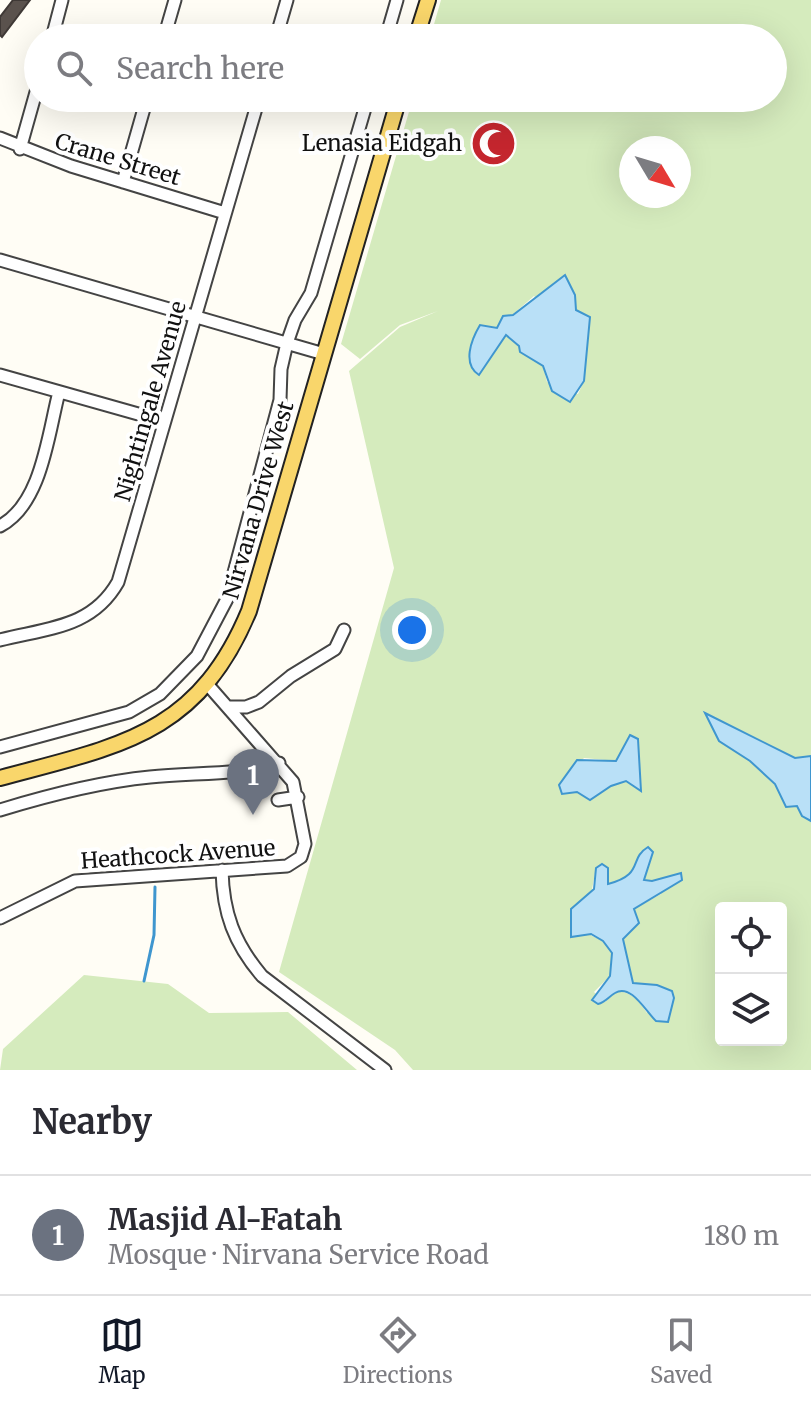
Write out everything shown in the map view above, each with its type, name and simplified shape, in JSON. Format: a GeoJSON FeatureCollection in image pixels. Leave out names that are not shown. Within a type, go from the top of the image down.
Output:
{"type":"FeatureCollection","features":[{"type":"Feature","properties":{"kind":"main road"},"geometry":{"type":"LineString","coordinates":[[420,24],[428,0]]}},
{"type":"Feature","properties":{"kind":"main road","name":"Nirvana Drive West"},"geometry":{"type":"LineString","coordinates":[[0,778],[137,738],[179,712],[208,685],[234,646],[249,611],[395,112]]}},
{"type":"Feature","properties":{"kind":"street"},"geometry":{"type":"LineString","coordinates":[[56,24],[62,0]]}},
{"type":"Feature","properties":{"kind":"street"},"geometry":{"type":"LineString","coordinates":[[168,24],[175,0]]}},
{"type":"Feature","properties":{"kind":"street"},"geometry":{"type":"LineString","coordinates":[[280,24],[287,0]]}},
{"type":"Feature","properties":{"kind":"street"},"geometry":{"type":"LineString","coordinates":[[390,24],[397,0]]}},
{"type":"Feature","properties":{"kind":"street"},"geometry":{"type":"LineString","coordinates":[[20,149],[30,112]]}},
{"type":"Feature","properties":{"kind":"street"},"geometry":{"type":"LineString","coordinates":[[123,182],[143,112]]}},
{"type":"Feature","properties":{"kind":"street","name":"Nightingale Avenue"},"geometry":{"type":"LineString","coordinates":[[0,640],[80,620],[95,613],[118,582],[255,112]]}},
{"type":"Feature","properties":{"kind":"street"},"geometry":{"type":"LineString","coordinates":[[0,747],[129,712],[160,694],[197,656],[227,599],[280,400],[281,369],[287,343],[295,320],[311,293],[364,112]]}},
{"type":"Feature","properties":{"kind":"street","name":"Crane Street"},"geometry":{"type":"LineString","coordinates":[[0,138],[20,149],[225,213]]}},
{"type":"Feature","properties":{"kind":"street"},"geometry":{"type":"LineString","coordinates":[[0,260],[324,354]]}},
{"type":"Feature","properties":{"kind":"street"},"geometry":{"type":"LineString","coordinates":[[0,375],[163,421]]}},
{"type":"Feature","properties":{"kind":"street"},"geometry":{"type":"LineString","coordinates":[[0,526],[17,514],[31,493],[59,392]]}},
{"type":"Feature","properties":{"kind":"street"},"geometry":{"type":"LineString","coordinates":[[229,707],[246,707],[259,702],[291,676],[335,649],[344,630]]}},
{"type":"Feature","properties":{"kind":"street","name":"Heathcock Avenue"},"geometry":{"type":"LineString","coordinates":[[0,918],[75,881],[287,866],[297,862],[305,844],[293,782],[208,685]]}},
{"type":"Feature","properties":{"kind":"street"},"geometry":{"type":"LineString","coordinates":[[0,810],[64,791],[121,780],[250,770],[279,763]]}},
{"type":"Feature","properties":{"kind":"street"},"geometry":{"type":"LineString","coordinates":[[278,800],[298,797]]}},
{"type":"Feature","properties":{"kind":"street"},"geometry":{"type":"LineString","coordinates":[[222,870],[223,904],[235,938],[247,959],[262,976],[385,1070]]}},
{"type":"Feature","properties":{"kind":"green space"},"geometry":{"type":"Polygon","coordinates":[[[441,0],[811,0],[811,756],[795,758],[706,714],[719,741],[750,761],[775,784],[786,807],[797,806],[811,820],[811,1070],[413,1070],[395,1050],[279,972],[394,568],[349,371],[400,327],[438,311],[400,325],[360,359],[341,344],[409,112],[787,112],[787,24],[434,24],[441,0]],[[565,276],[537,299],[534,296],[497,328],[480,325],[475,333],[479,375],[505,335],[519,346],[520,352],[543,366],[547,382],[578,394],[584,381],[590,317],[576,310],[575,295],[565,276]],[[630,735],[616,761],[584,758],[559,786],[597,796],[617,783],[629,782],[640,787],[638,747],[630,735]],[[641,851],[630,873],[608,884],[603,864],[596,868],[584,932],[603,941],[612,953],[610,976],[594,992],[605,1002],[617,991],[627,993],[647,1013],[657,985],[633,983],[623,939],[639,923],[634,909],[661,894],[652,881],[643,880],[653,852],[641,851]]]}},
{"type":"Feature","properties":{"kind":"green space"},"geometry":{"type":"Polygon","coordinates":[[[84,975],[168,984],[209,1013],[288,1012],[357,1070],[0,1070],[3,1049],[84,975]]]}},
{"type":"Feature","properties":{"kind":"water"},"geometry":{"type":"Polygon","coordinates":[[[565,275],[575,295],[576,310],[590,317],[584,381],[570,402],[552,391],[543,366],[520,352],[519,346],[506,335],[479,375],[469,358],[480,325],[497,328],[503,316],[513,315],[565,275]]]}},
{"type":"Feature","properties":{"kind":"water"},"geometry":{"type":"Polygon","coordinates":[[[705,713],[795,758],[811,756],[811,821],[802,816],[797,806],[786,807],[775,784],[750,761],[719,741],[705,713]]]}},
{"type":"Feature","properties":{"kind":"water"},"geometry":{"type":"Polygon","coordinates":[[[630,735],[638,739],[641,791],[626,781],[611,786],[590,800],[577,792],[562,794],[559,785],[577,760],[616,761],[630,735]]]}},
{"type":"Feature","properties":{"kind":"water"},"geometry":{"type":"Polygon","coordinates":[[[648,847],[653,852],[644,880],[652,881],[681,873],[682,880],[634,909],[639,923],[623,939],[633,983],[657,985],[672,991],[674,998],[668,1022],[656,1021],[627,992],[615,993],[598,1004],[592,1000],[610,976],[612,953],[603,941],[591,934],[571,937],[571,909],[594,889],[596,868],[602,864],[608,868],[608,884],[620,880],[632,871],[639,856],[648,847]]]}},
{"type":"Feature","properties":{"kind":"building"},"geometry":{"type":"Polygon","coordinates":[[[13,0],[30,0],[2,37],[0,17],[13,0]]]}},
{"type":"Feature","properties":{"kind":"waterway"},"geometry":{"type":"LineString","coordinates":[[144,981],[154,935],[155,887]]}},
{"type":"Feature","properties":{"kind":"place","name":"Lenasia Eidgah"},"geometry":{"type":"Point","coordinates":[493,143]}},
{"type":"Feature","properties":{"kind":"place","name":"Masjid Al-Fatah"},"geometry":{"type":"Point","coordinates":[253,815]}}]}
